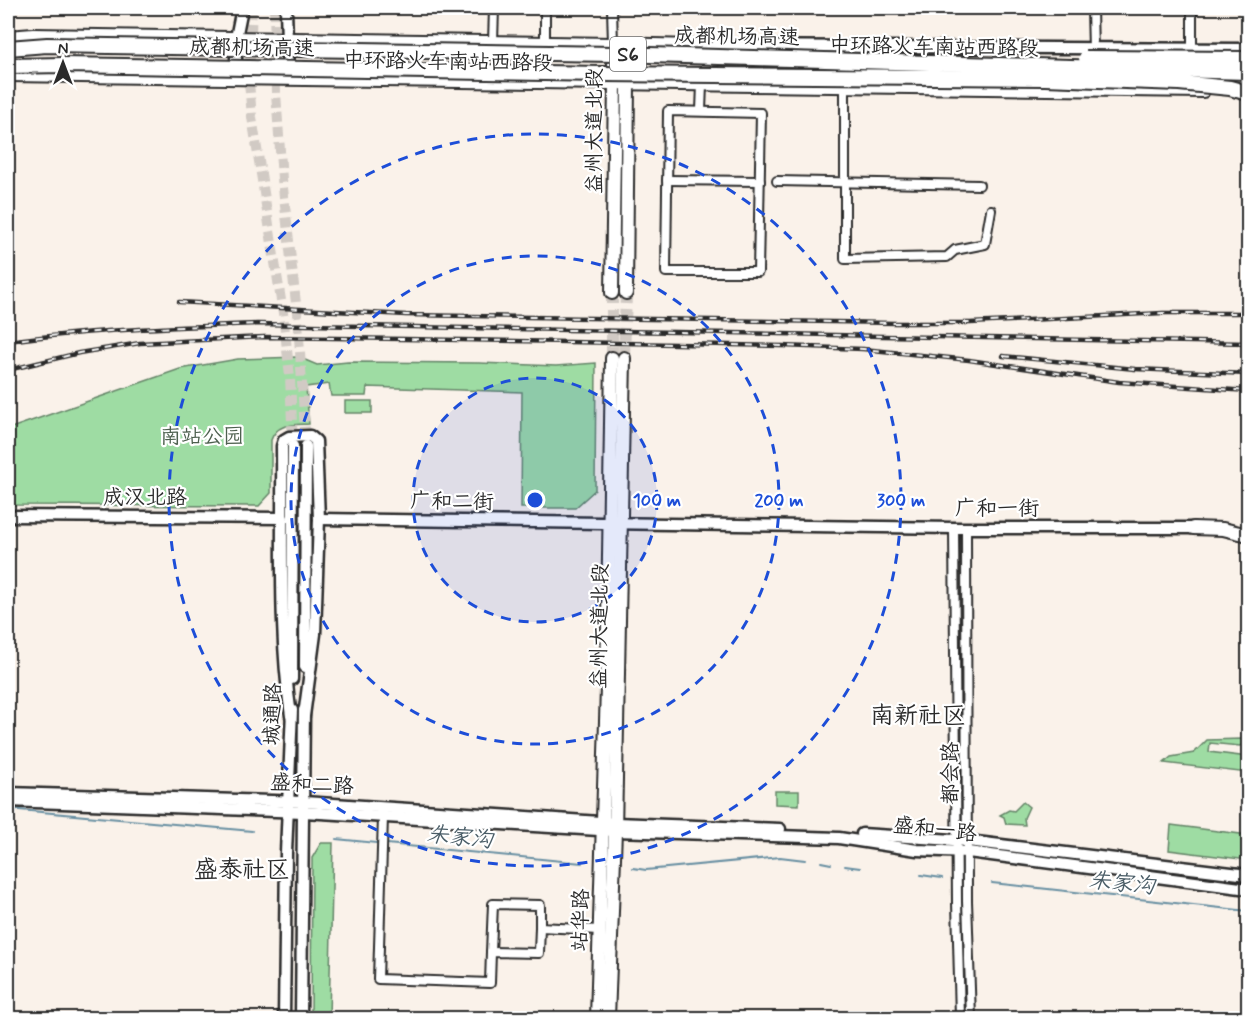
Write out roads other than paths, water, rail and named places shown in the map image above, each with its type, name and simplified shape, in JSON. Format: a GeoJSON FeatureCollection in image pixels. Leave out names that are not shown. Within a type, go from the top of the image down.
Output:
{"type":"FeatureCollection","features":[{"type":"Feature","properties":{"kind":"highway","name":"成都机场高速"},"geometry":{"type":"LineString","coordinates":[[8,48],[47,45],[323,48],[904,61],[1248,72]]}},
{"type":"Feature","properties":{"kind":"highway"},"geometry":{"type":"LineString","coordinates":[[904,61],[1044,57],[1248,59]]}},
{"type":"Feature","properties":{"kind":"highway","name":"成都机场高速"},"geometry":{"type":"LineString","coordinates":[[8,66],[1045,78],[1179,82],[1248,92]]}},
{"type":"Feature","properties":{"kind":"main road"},"geometry":{"type":"LineString","coordinates":[[236,77],[236,38],[242,8]]}},
{"type":"Feature","properties":{"kind":"main road"},"geometry":{"type":"LineString","coordinates":[[286,8],[288,78]]}},
{"type":"Feature","properties":{"kind":"main road","name":"中环路火车南站西路段"},"geometry":{"type":"LineString","coordinates":[[8,37],[33,35],[694,46],[797,63],[1248,72]]}},
{"type":"Feature","properties":{"kind":"main road","name":"益州大道北段"},"geometry":{"type":"LineString","coordinates":[[613,44],[622,83],[626,292]]}},
{"type":"Feature","properties":{"kind":"main road"},"geometry":{"type":"LineString","coordinates":[[694,46],[1248,49]]}},
{"type":"Feature","properties":{"kind":"main road","name":"中环路火车南站西路段"},"geometry":{"type":"LineString","coordinates":[[8,75],[1248,92]]}},
{"type":"Feature","properties":{"kind":"main road","name":"益州大道北段"},"geometry":{"type":"LineString","coordinates":[[612,293],[622,83]]}},
{"type":"Feature","properties":{"kind":"main road","name":"益州大道北段"},"geometry":{"type":"LineString","coordinates":[[609,827],[618,358]]}},
{"type":"Feature","properties":{"kind":"main road"},"geometry":{"type":"LineString","coordinates":[[291,716],[283,638],[282,446],[284,440],[289,437],[310,436],[316,441],[319,519],[315,634],[304,716]]}},
{"type":"Feature","properties":{"kind":"main road","name":"城通路"},"geometry":{"type":"LineString","coordinates":[[284,1018],[291,716],[293,446]]}},
{"type":"Feature","properties":{"kind":"main road","name":"城通路"},"geometry":{"type":"LineString","coordinates":[[301,1018],[306,446]]}},
{"type":"Feature","properties":{"kind":"main road","name":"成汉北路"},"geometry":{"type":"LineString","coordinates":[[8,516],[283,518]]}},
{"type":"Feature","properties":{"kind":"main road","name":"广和二街"},"geometry":{"type":"LineString","coordinates":[[319,519],[615,523]]}},
{"type":"Feature","properties":{"kind":"main road","name":"广和一街"},"geometry":{"type":"LineString","coordinates":[[615,523],[960,528],[1193,528]]}},
{"type":"Feature","properties":{"kind":"main road"},"geometry":{"type":"LineString","coordinates":[[1193,528],[1223,529],[1248,535]]}},
{"type":"Feature","properties":{"kind":"main road","name":"盛和二路"},"geometry":{"type":"LineString","coordinates":[[8,793],[288,807]]}},
{"type":"Feature","properties":{"kind":"main road"},"geometry":{"type":"LineString","coordinates":[[8,801],[304,807],[382,817],[609,827]]}},
{"type":"Feature","properties":{"kind":"main road","name":"盛和二路"},"geometry":{"type":"LineString","coordinates":[[304,807],[609,827]]}},
{"type":"Feature","properties":{"kind":"main road","name":"盛和一路"},"geometry":{"type":"LineString","coordinates":[[609,827],[839,838],[917,850],[962,846],[1248,875]]}},
{"type":"Feature","properties":{"kind":"main road","name":"站华路"},"geometry":{"type":"LineString","coordinates":[[597,1018],[599,930],[609,827]]}},
{"type":"Feature","properties":{"kind":"main road","name":"站华路"},"geometry":{"type":"LineString","coordinates":[[608,1018],[609,827]]}},
{"type":"Feature","properties":{"kind":"main road","name":"盛和一路"},"geometry":{"type":"LineString","coordinates":[[962,846],[1248,889]]}},
{"type":"Feature","properties":{"kind":"street"},"geometry":{"type":"LineString","coordinates":[[493,42],[494,8]]}},
{"type":"Feature","properties":{"kind":"street"},"geometry":{"type":"LineString","coordinates":[[612,8],[613,44]]}},
{"type":"Feature","properties":{"kind":"street"},"geometry":{"type":"LineString","coordinates":[[1092,8],[1093,68]]}},
{"type":"Feature","properties":{"kind":"street"},"geometry":{"type":"LineString","coordinates":[[1192,8],[1192,71]]}},
{"type":"Feature","properties":{"kind":"street"},"geometry":{"type":"LineString","coordinates":[[544,43],[545,11]]}},
{"type":"Feature","properties":{"kind":"street"},"geometry":{"type":"LineString","coordinates":[[701,111],[702,84]]}},
{"type":"Feature","properties":{"kind":"street"},"geometry":{"type":"LineString","coordinates":[[845,86],[845,259],[947,257],[956,250],[985,244],[991,210]]}},
{"type":"Feature","properties":{"kind":"street"},"geometry":{"type":"LineString","coordinates":[[668,111],[701,111],[761,113],[758,272],[666,272],[668,111]]}},
{"type":"Feature","properties":{"kind":"street"},"geometry":{"type":"LineString","coordinates":[[667,180],[760,181]]}},
{"type":"Feature","properties":{"kind":"street"},"geometry":{"type":"LineString","coordinates":[[777,181],[979,185]]}},
{"type":"Feature","properties":{"kind":"street","name":"都会路"},"geometry":{"type":"LineString","coordinates":[[960,528],[962,846],[960,1018]]}},
{"type":"Feature","properties":{"kind":"street","name":"都会路"},"geometry":{"type":"LineString","coordinates":[[960,528],[962,846],[967,901],[971,1018]]}},
{"type":"Feature","properties":{"kind":"street"},"geometry":{"type":"LineString","coordinates":[[382,817],[378,979],[490,983],[491,952],[493,904],[540,905],[539,953],[491,952]]}},
{"type":"Feature","properties":{"kind":"street"},"geometry":{"type":"LineString","coordinates":[[540,927],[599,930]]}},
{"type":"Feature","properties":{"kind":"waterway","name":"朱家沟"},"geometry":{"type":"LineString","coordinates":[[8,809],[252,831]]}},
{"type":"Feature","properties":{"kind":"waterway","name":"朱家沟"},"geometry":{"type":"LineString","coordinates":[[336,839],[582,863]]}},
{"type":"Feature","properties":{"kind":"waterway","name":"朱家沟"},"geometry":{"type":"LineString","coordinates":[[633,868],[646,870],[780,857],[805,860]]}},
{"type":"Feature","properties":{"kind":"waterway","name":"朱家沟"},"geometry":{"type":"LineString","coordinates":[[821,862],[831,864]]}},
{"type":"Feature","properties":{"kind":"waterway","name":"朱家沟"},"geometry":{"type":"LineString","coordinates":[[845,866],[860,868]]}},
{"type":"Feature","properties":{"kind":"waterway","name":"朱家沟"},"geometry":{"type":"LineString","coordinates":[[921,875],[942,878]]}},
{"type":"Feature","properties":{"kind":"waterway","name":"朱家沟"},"geometry":{"type":"LineString","coordinates":[[992,883],[1248,911]]}},
{"type":"Feature","properties":{"kind":"tunnel"},"geometry":{"type":"LineString","coordinates":[[252,8],[249,82],[252,117],[283,313],[290,377],[293,445]]}},
{"type":"Feature","properties":{"kind":"tunnel"},"geometry":{"type":"LineString","coordinates":[[274,8],[276,93],[282,179],[298,321],[306,446]]}},
{"type":"Feature","properties":{"kind":"tunnel"},"geometry":{"type":"LineString","coordinates":[[612,293],[612,358]]}},
{"type":"Feature","properties":{"kind":"tunnel"},"geometry":{"type":"LineString","coordinates":[[624,358],[626,293]]}},
{"type":"Feature","properties":{"kind":"railway"},"geometry":{"type":"LineString","coordinates":[[179,302],[406,315],[896,323],[970,323],[1163,313],[1248,313]]}},
{"type":"Feature","properties":{"kind":"railway"},"geometry":{"type":"LineString","coordinates":[[8,341],[101,332],[257,324],[1248,343]]}},
{"type":"Feature","properties":{"kind":"railway"},"geometry":{"type":"LineString","coordinates":[[8,370],[79,353],[140,343],[265,337],[404,339],[863,349],[969,360],[1119,382],[1248,391]]}},
{"type":"Feature","properties":{"kind":"railway"},"geometry":{"type":"LineString","coordinates":[[1003,356],[1135,369],[1248,374]]}},
{"type":"Feature","properties":{"kind":"district","name":"南新社区"},"geometry":{"type":"Point","coordinates":[918,715]}},
{"type":"Feature","properties":{"kind":"district","name":"盛泰社区"},"geometry":{"type":"Point","coordinates":[242,869]}},
{"type":"Feature","properties":{"kind":"park label","name":"南站公园"},"geometry":{"type":"Point","coordinates":[202,436]}}]}
